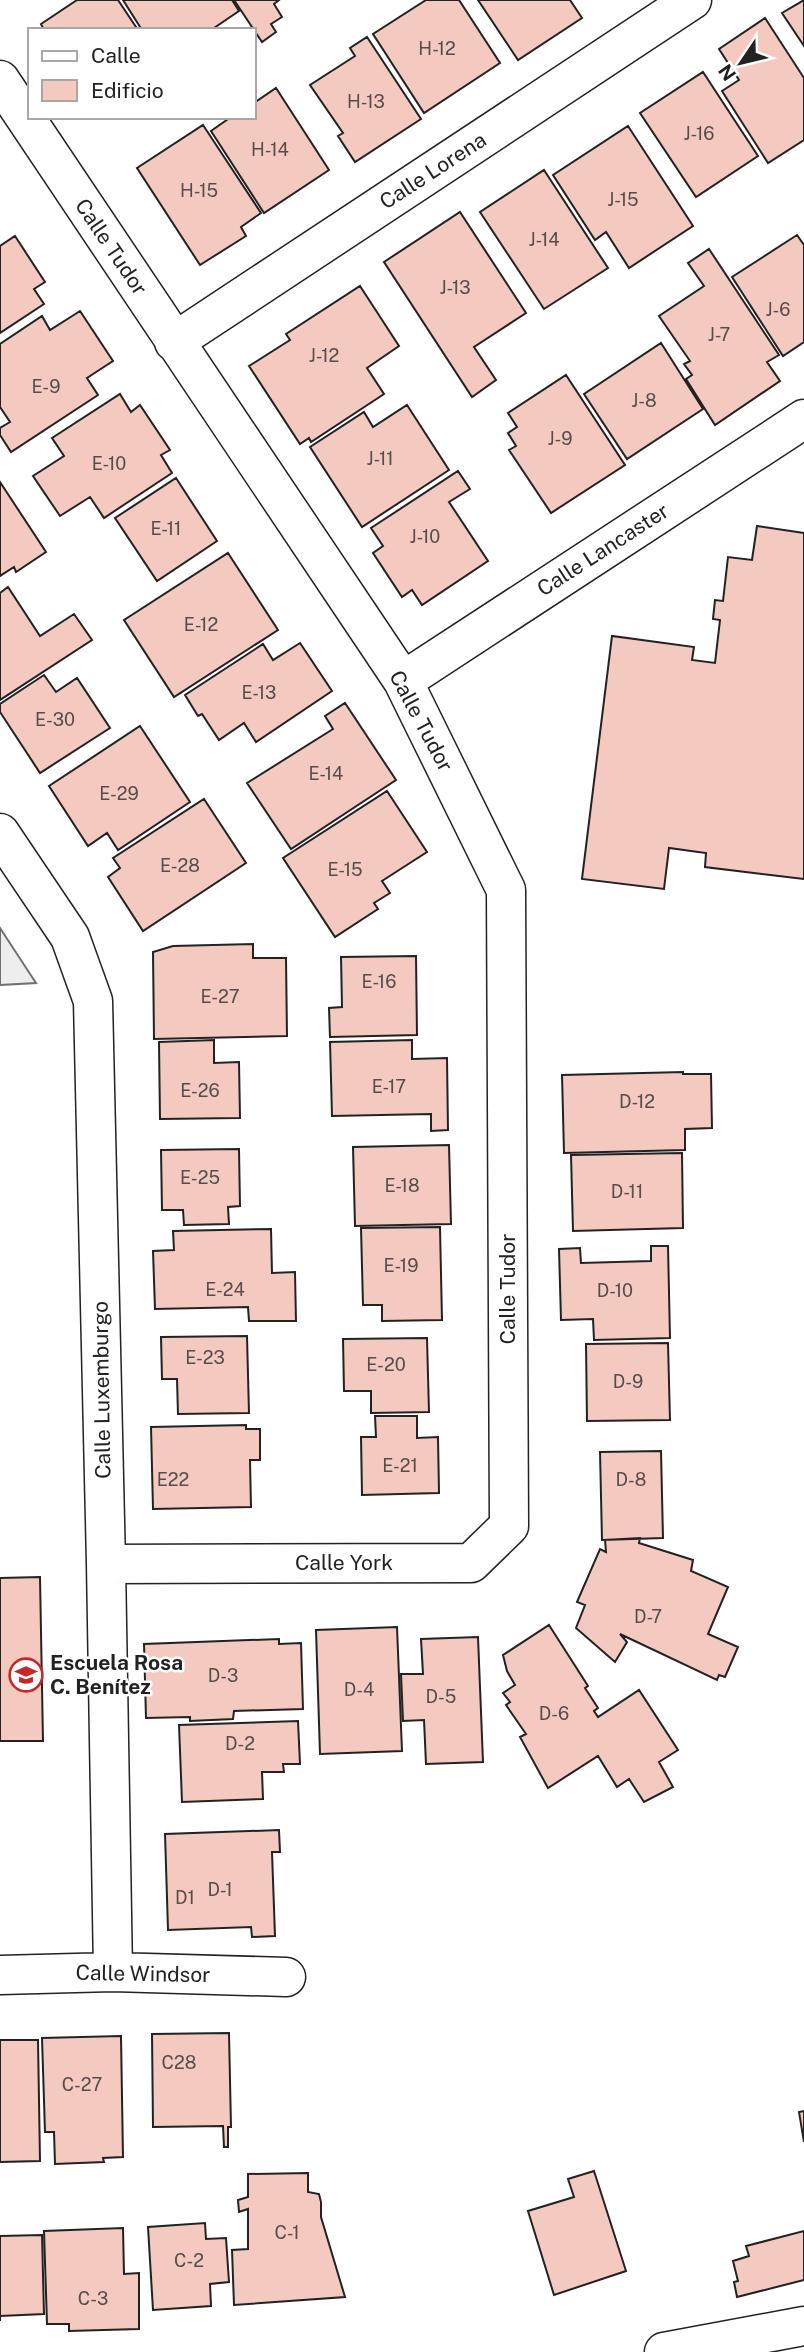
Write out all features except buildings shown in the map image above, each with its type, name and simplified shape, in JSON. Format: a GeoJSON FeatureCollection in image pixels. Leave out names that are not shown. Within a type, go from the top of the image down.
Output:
{"type":"FeatureCollection","features":[{"type":"Feature","properties":{"kind":"street","name":"Calle Lorena"},"geometry":{"type":"LineString","coordinates":[[174,342],[692,0]]}},
{"type":"Feature","properties":{"kind":"street","name":"Calle Tudor"},"geometry":{"type":"LineString","coordinates":[[0,80],[403,681],[506,890],[509,1468]]}},
{"type":"Feature","properties":{"kind":"street","name":"Calle Lancaster"},"geometry":{"type":"LineString","coordinates":[[403,681],[804,419]]}},
{"type":"Feature","properties":{"kind":"street","name":"Calle Luxemburgo"},"geometry":{"type":"LineString","coordinates":[[0,833],[70,937],[93,1001],[113,1972]]}},
{"type":"Feature","properties":{"kind":"street","name":"Calle York"},"geometry":{"type":"LineString","coordinates":[[106,1564],[471,1563],[509,1526],[509,1468]]}},
{"type":"Feature","properties":{"kind":"street","name":"Calle Windsor"},"geometry":{"type":"LineString","coordinates":[[0,1975],[113,1972],[286,1977]]}},
{"type":"Feature","properties":{"kind":"street"},"geometry":{"type":"LineString","coordinates":[[664,2352],[804,2326]]}},
{"type":"Feature","properties":{"kind":"shaded area"},"geometry":{"type":"Polygon","coordinates":[[[0,928],[36,983],[0,985],[0,928]]]}},
{"type":"Feature","properties":{"kind":"place","name":"Escuela Rosa C. Benítez"},"geometry":{"type":"Point","coordinates":[26,1675]}}]}
